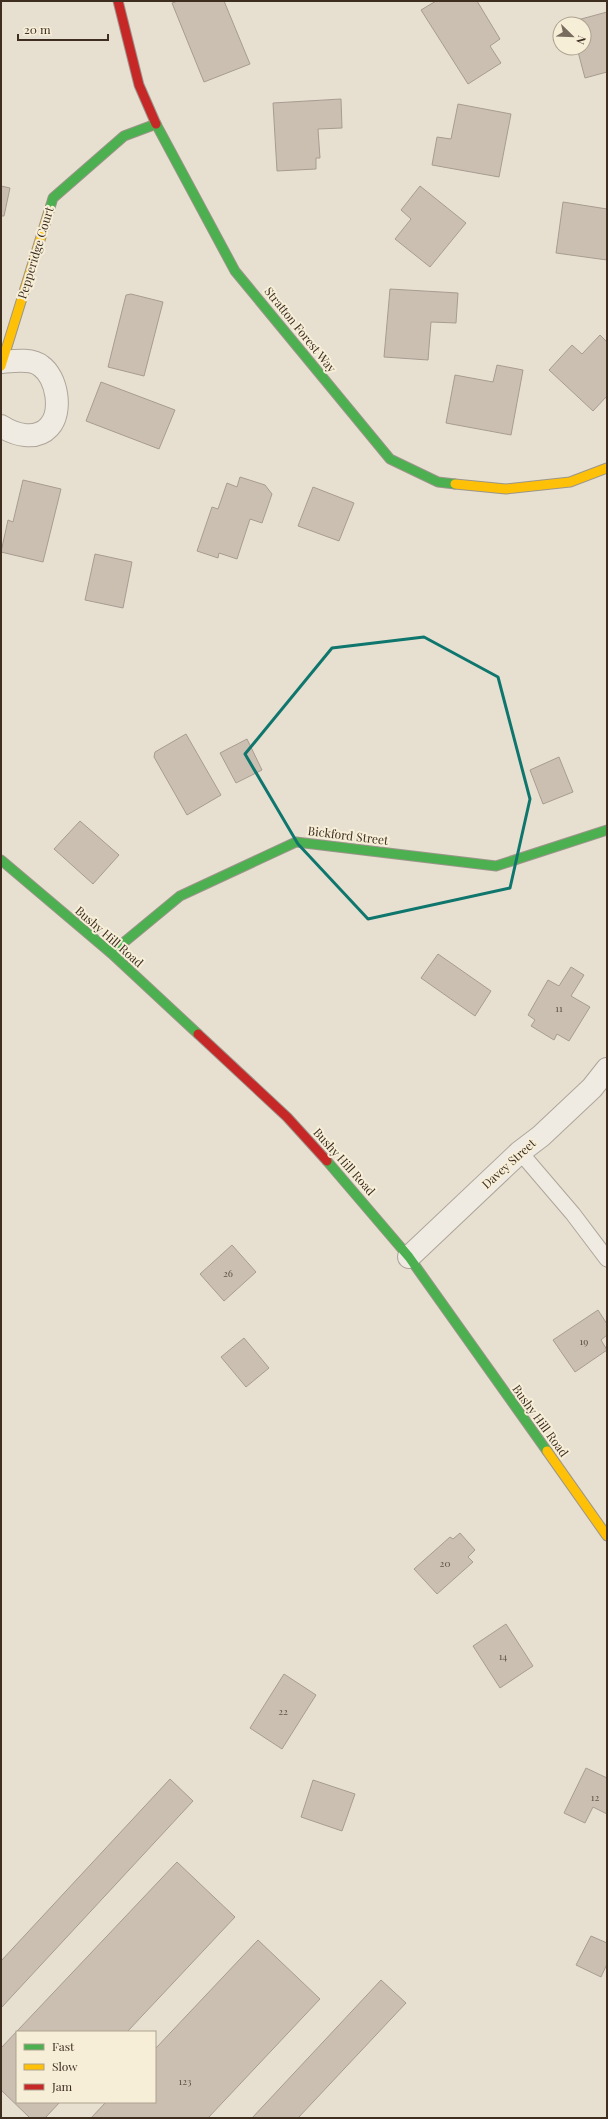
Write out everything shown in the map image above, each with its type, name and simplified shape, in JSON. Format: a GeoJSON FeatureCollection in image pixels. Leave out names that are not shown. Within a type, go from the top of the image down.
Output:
{"type":"FeatureCollection","features":[{"type":"Feature","properties":{"kind":"street","name":"Stratton Forest Way"},"geometry":{"type":"LineString","coordinates":[[118,1],[138,85],[156,124],[236,271],[390,460],[438,482],[506,489],[570,482],[607,468]]}},
{"type":"Feature","properties":{"kind":"street","name":"Pepperidge Court"},"geometry":{"type":"LineString","coordinates":[[1,426],[12,433],[33,436],[49,427],[55,414],[57,400],[52,379],[41,365],[22,360],[2,364],[53,198],[124,136],[156,124]]}},
{"type":"Feature","properties":{"kind":"street","name":"Bickford Street"},"geometry":{"type":"LineString","coordinates":[[112,953],[180,896],[296,842],[496,866],[607,830]]}},
{"type":"Feature","properties":{"kind":"street","name":"Bushy Hill Road"},"geometry":{"type":"LineString","coordinates":[[1,860],[112,953],[287,1117],[342,1177],[409,1256],[607,1536]]}},
{"type":"Feature","properties":{"kind":"street","name":"Davey Street"},"geometry":{"type":"LineString","coordinates":[[409,1256],[520,1152],[541,1136],[592,1088],[607,1069]]}},
{"type":"Feature","properties":{"kind":"lane"},"geometry":{"type":"LineString","coordinates":[[520,1152],[573,1214],[607,1260]]}},
{"type":"Feature","properties":{"kind":"highlighted area"},"geometry":{"type":"Polygon","coordinates":[[[424,637],[498,677],[530,799],[510,888],[368,919],[298,844],[245,754],[332,648],[424,637]]]}},
{"type":"Feature","properties":{"kind":"building"},"geometry":{"type":"Polygon","coordinates":[[[178,1],[224,1],[250,64],[204,82],[172,3],[178,1]]]}},
{"type":"Feature","properties":{"kind":"building"},"geometry":{"type":"Polygon","coordinates":[[[436,1],[477,1],[500,39],[490,46],[501,63],[468,84],[421,10],[436,1]]]}},
{"type":"Feature","properties":{"kind":"building"},"geometry":{"type":"Polygon","coordinates":[[[607,12],[607,72],[585,78],[579,56],[592,56],[592,16],[607,12]]]}},
{"type":"Feature","properties":{"kind":"building"},"geometry":{"type":"Polygon","coordinates":[[[341,99],[342,128],[318,129],[320,158],[316,158],[316,169],[277,171],[273,103],[341,99]]]}},
{"type":"Feature","properties":{"kind":"building"},"geometry":{"type":"Polygon","coordinates":[[[458,104],[511,114],[499,177],[432,165],[437,137],[451,139],[458,104]]]}},
{"type":"Feature","properties":{"kind":"building"},"geometry":{"type":"Polygon","coordinates":[[[1,186],[10,188],[4,216],[1,216],[1,186]]]}},
{"type":"Feature","properties":{"kind":"building"},"geometry":{"type":"Polygon","coordinates":[[[420,186],[466,223],[430,267],[395,239],[411,219],[401,210],[420,186]]]}},
{"type":"Feature","properties":{"kind":"building"},"geometry":{"type":"Polygon","coordinates":[[[563,202],[607,209],[607,260],[556,253],[563,202]]]}},
{"type":"Feature","properties":{"kind":"building"},"geometry":{"type":"Polygon","coordinates":[[[390,289],[458,293],[456,323],[431,322],[428,360],[384,357],[390,289]]]}},
{"type":"Feature","properties":{"kind":"building"},"geometry":{"type":"Polygon","coordinates":[[[131,294],[163,302],[144,376],[108,367],[126,295],[131,294]]]}},
{"type":"Feature","properties":{"kind":"building"},"geometry":{"type":"Polygon","coordinates":[[[600,335],[607,342],[607,396],[593,411],[549,370],[572,345],[582,354],[600,335]]]}},
{"type":"Feature","properties":{"kind":"building"},"geometry":{"type":"Polygon","coordinates":[[[497,365],[523,370],[511,435],[446,423],[455,375],[493,382],[497,365]]]}},
{"type":"Feature","properties":{"kind":"building"},"geometry":{"type":"Polygon","coordinates":[[[101,382],[175,410],[159,449],[86,421],[101,382]]]}},
{"type":"Feature","properties":{"kind":"building"},"geometry":{"type":"Polygon","coordinates":[[[240,477],[265,485],[272,494],[262,523],[250,519],[237,559],[219,553],[218,558],[197,551],[212,507],[218,509],[227,483],[237,487],[240,477]]]}},
{"type":"Feature","properties":{"kind":"building"},"geometry":{"type":"Polygon","coordinates":[[[23,480],[61,489],[43,562],[1,552],[8,520],[13,522],[23,480]]]}},
{"type":"Feature","properties":{"kind":"building"},"geometry":{"type":"Polygon","coordinates":[[[313,487],[354,503],[339,541],[298,526],[313,487]]]}},
{"type":"Feature","properties":{"kind":"building"},"geometry":{"type":"Polygon","coordinates":[[[95,554],[132,562],[123,608],[85,600],[95,554]]]}},
{"type":"Feature","properties":{"kind":"building"},"geometry":{"type":"Polygon","coordinates":[[[186,734],[221,795],[187,815],[154,757],[155,752],[186,734]]]}},
{"type":"Feature","properties":{"kind":"building"},"geometry":{"type":"Polygon","coordinates":[[[247,739],[262,770],[236,783],[220,753],[247,739]]]}},
{"type":"Feature","properties":{"kind":"building"},"geometry":{"type":"Polygon","coordinates":[[[559,757],[573,792],[543,804],[530,770],[559,757]]]}},
{"type":"Feature","properties":{"kind":"building"},"geometry":{"type":"Polygon","coordinates":[[[80,821],[119,855],[93,884],[54,849],[80,821]]]}},
{"type":"Feature","properties":{"kind":"building"},"geometry":{"type":"Polygon","coordinates":[[[438,954],[491,991],[475,1016],[421,978],[438,954]]]}},
{"type":"Feature","properties":{"kind":"building"},"geometry":{"type":"Polygon","coordinates":[[[571,967],[584,975],[571,996],[590,1007],[569,1041],[557,1034],[554,1040],[531,1026],[535,1020],[528,1015],[548,980],[559,986],[571,967]]]}},
{"type":"Feature","properties":{"kind":"building"},"geometry":{"type":"Polygon","coordinates":[[[232,1245],[256,1272],[224,1301],[200,1274],[232,1245]]]}},
{"type":"Feature","properties":{"kind":"building"},"geometry":{"type":"Polygon","coordinates":[[[598,1310],[607,1324],[607,1335],[601,1340],[607,1350],[575,1372],[553,1340],[598,1310]]]}},
{"type":"Feature","properties":{"kind":"building"},"geometry":{"type":"Polygon","coordinates":[[[244,1338],[269,1368],[246,1387],[221,1357],[244,1338]]]}},
{"type":"Feature","properties":{"kind":"building"},"geometry":{"type":"Polygon","coordinates":[[[460,1533],[475,1550],[468,1557],[473,1562],[437,1594],[414,1569],[450,1537],[453,1539],[460,1533]]]}},
{"type":"Feature","properties":{"kind":"building"},"geometry":{"type":"Polygon","coordinates":[[[506,1624],[533,1666],[500,1688],[473,1646],[506,1624]]]}},
{"type":"Feature","properties":{"kind":"building"},"geometry":{"type":"Polygon","coordinates":[[[284,1674],[316,1695],[282,1749],[250,1728],[284,1674]]]}},
{"type":"Feature","properties":{"kind":"building"},"geometry":{"type":"Polygon","coordinates":[[[586,1768],[607,1778],[607,1814],[593,1807],[585,1823],[564,1813],[586,1768]]]}},
{"type":"Feature","properties":{"kind":"building"},"geometry":{"type":"Polygon","coordinates":[[[170,1779],[193,1801],[1,2008],[1,1961],[170,1779]]]}},
{"type":"Feature","properties":{"kind":"building"},"geometry":{"type":"Polygon","coordinates":[[[313,1780],[355,1794],[342,1831],[301,1817],[313,1780]]]}},
{"type":"Feature","properties":{"kind":"building"},"geometry":{"type":"Polygon","coordinates":[[[177,1862],[235,1917],[128,2031],[17,2031],[177,1862]]]}},
{"type":"Feature","properties":{"kind":"building"},"geometry":{"type":"Polygon","coordinates":[[[591,1936],[607,1943],[607,1964],[601,1977],[576,1965],[591,1936]]]}},
{"type":"Feature","properties":{"kind":"building"},"geometry":{"type":"Polygon","coordinates":[[[258,1940],[320,1999],[208,2118],[91,2118],[105,2103],[156,2103],[156,2048],[258,1940]]]}},
{"type":"Feature","properties":{"kind":"building"},"geometry":{"type":"Polygon","coordinates":[[[381,1980],[406,2003],[298,2118],[252,2118],[381,1980]]]}},
{"type":"Feature","properties":{"kind":"building"},"geometry":{"type":"Polygon","coordinates":[[[16,2032],[16,2103],[59,2103],[45,2118],[30,2118],[1,2090],[1,2048],[16,2032]]]}},
{"type":"Feature","properties":{"kind":"traffic: fast"},"geometry":{"type":"LineString","coordinates":[[156,124],[235,271],[390,459],[438,482],[455,484]]}},
{"type":"Feature","properties":{"kind":"traffic: fast"},"geometry":{"type":"LineString","coordinates":[[49,211],[53,198],[124,136],[156,124]]}},
{"type":"Feature","properties":{"kind":"traffic: fast"},"geometry":{"type":"LineString","coordinates":[[111,953],[180,896],[296,842],[496,866],[607,830]]}},
{"type":"Feature","properties":{"kind":"traffic: fast"},"geometry":{"type":"LineString","coordinates":[[1,860],[111,953],[198,1034]]}},
{"type":"Feature","properties":{"kind":"traffic: fast"},"geometry":{"type":"LineString","coordinates":[[327,1161],[409,1257],[547,1451]]}},
{"type":"Feature","properties":{"kind":"traffic: slow"},"geometry":{"type":"LineString","coordinates":[[1,366],[49,211]]}},
{"type":"Feature","properties":{"kind":"traffic: slow"},"geometry":{"type":"LineString","coordinates":[[455,484],[506,489],[570,482],[607,468]]}},
{"type":"Feature","properties":{"kind":"traffic: slow"},"geometry":{"type":"LineString","coordinates":[[547,1451],[607,1536]]}},
{"type":"Feature","properties":{"kind":"traffic: jam"},"geometry":{"type":"LineString","coordinates":[[118,1],[139,85],[156,124]]}},
{"type":"Feature","properties":{"kind":"traffic: jam"},"geometry":{"type":"LineString","coordinates":[[198,1034],[287,1117],[327,1161]]}}]}
